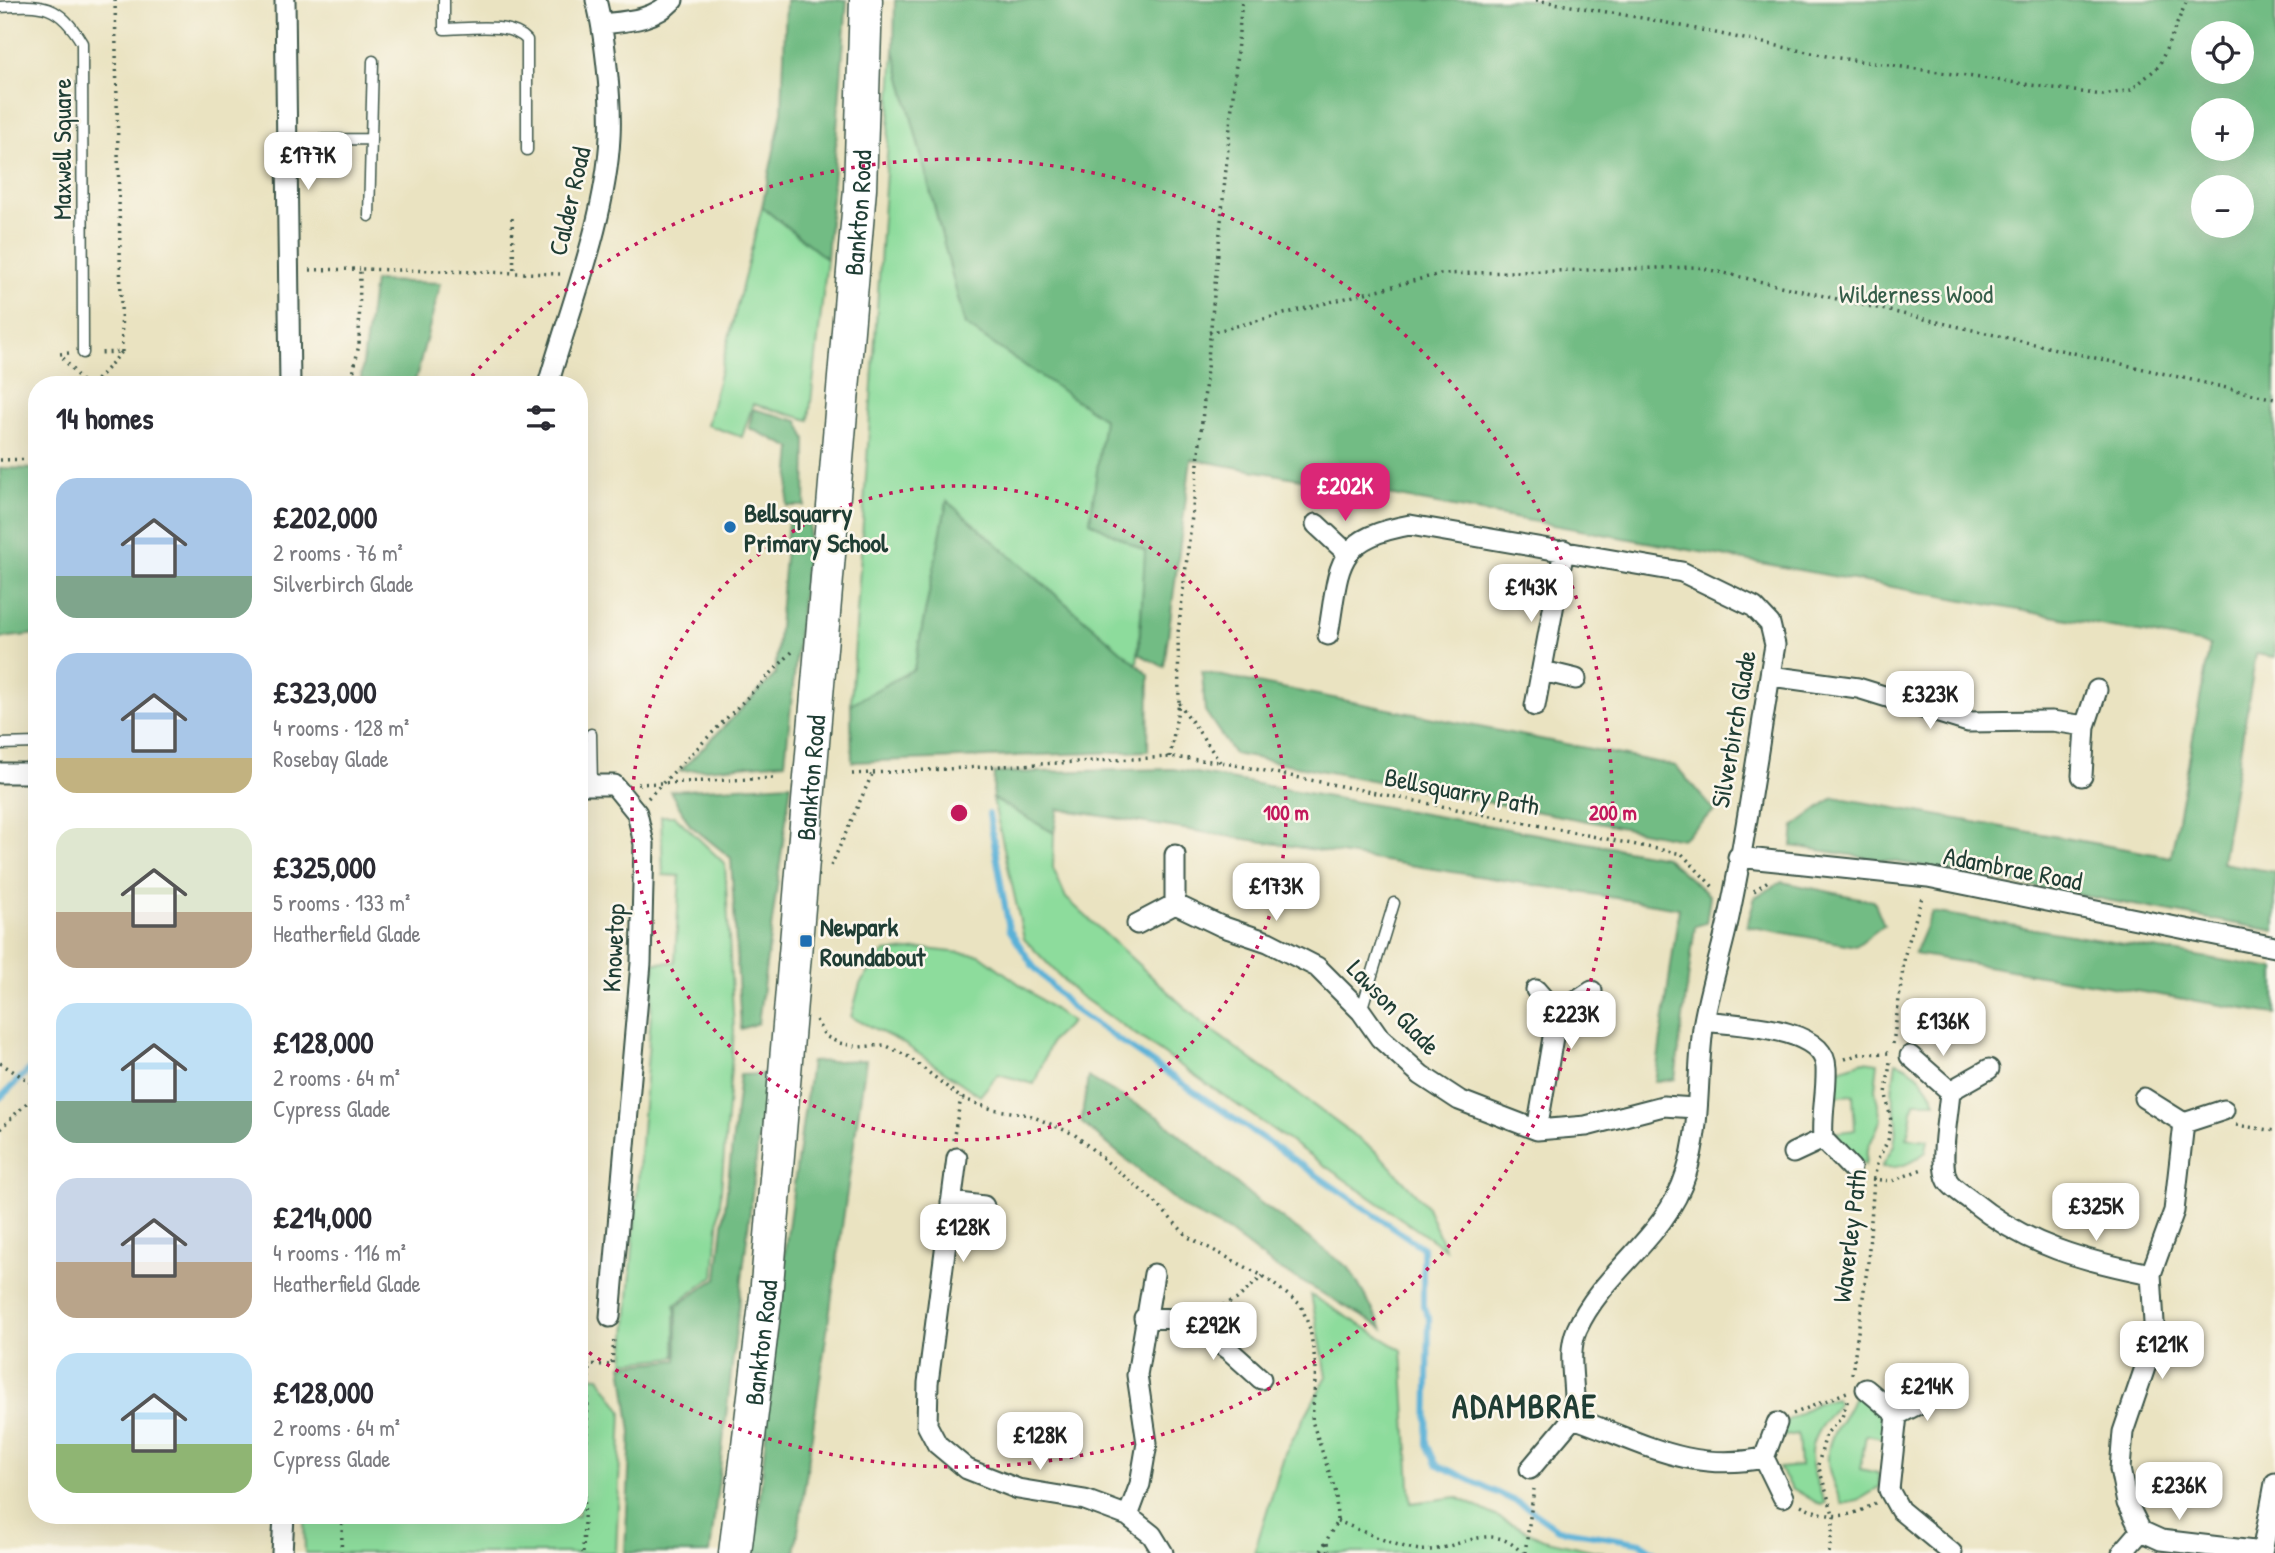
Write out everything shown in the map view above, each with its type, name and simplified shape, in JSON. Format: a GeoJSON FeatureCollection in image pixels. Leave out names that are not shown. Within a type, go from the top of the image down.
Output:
{"type":"FeatureCollection","features":[{"type":"Feature","properties":{"kind":"main road","name":"Bankton Road"},"geometry":{"type":"LineString","coordinates":[[736,1553],[766,1296],[860,189],[866,0]]}},
{"type":"Feature","properties":{"kind":"street"},"geometry":{"type":"LineString","coordinates":[[285,0],[290,376]]}},
{"type":"Feature","properties":{"kind":"street","name":"Calder Road"},"geometry":{"type":"LineString","coordinates":[[551,376],[598,212],[610,137],[602,24],[596,0]]}},
{"type":"Feature","properties":{"kind":"street"},"geometry":{"type":"LineString","coordinates":[[602,24],[642,20],[664,10],[673,0]]}},
{"type":"Feature","properties":{"kind":"street"},"geometry":{"type":"LineString","coordinates":[[1316,524],[1346,552],[1339,569],[1328,635]]}},
{"type":"Feature","properties":{"kind":"street","name":"Silverbirch Glade"},"geometry":{"type":"LineString","coordinates":[[1346,552],[1378,530],[1410,525],[1564,550],[1682,572],[1754,607],[1770,624],[1775,645],[1738,857],[1732,907],[1704,1021],[1694,1142],[1686,1175],[1666,1219],[1590,1306],[1576,1332],[1572,1366],[1576,1402],[1573,1418]]}},
{"type":"Feature","properties":{"kind":"street"},"geometry":{"type":"LineString","coordinates":[[1535,706],[1564,550]]}},
{"type":"Feature","properties":{"kind":"street"},"geometry":{"type":"LineString","coordinates":[[1543,671],[1576,679]]}},
{"type":"Feature","properties":{"kind":"street"},"geometry":{"type":"LineString","coordinates":[[1770,676],[1858,688],[1968,722],[2052,722],[2085,726]]}},
{"type":"Feature","properties":{"kind":"street"},"geometry":{"type":"LineString","coordinates":[[2082,776],[2085,726],[2097,690]]}},
{"type":"Feature","properties":{"kind":"street"},"geometry":{"type":"LineString","coordinates":[[0,772],[28,773]]}},
{"type":"Feature","properties":{"kind":"street","name":"Knowetop"},"geometry":{"type":"LineString","coordinates":[[588,785],[614,785],[637,813],[645,844],[624,1241],[610,1317]]}},
{"type":"Feature","properties":{"kind":"street"},"geometry":{"type":"LineString","coordinates":[[1137,923],[1175,904],[1175,855]]}},
{"type":"Feature","properties":{"kind":"street","name":"Adambrae Road"},"geometry":{"type":"LineString","coordinates":[[1738,857],[1928,877],[2275,947]]}},
{"type":"Feature","properties":{"kind":"street","name":"Lawson Glade"},"geometry":{"type":"LineString","coordinates":[[1175,904],[1222,926],[1268,942],[1317,967],[1361,1011],[1380,1038],[1421,1075],[1450,1094],[1537,1130],[1586,1126],[1663,1106],[1696,1108]]}},
{"type":"Feature","properties":{"kind":"street"},"geometry":{"type":"LineString","coordinates":[[1536,990],[1557,1014]]}},
{"type":"Feature","properties":{"kind":"street"},"geometry":{"type":"LineString","coordinates":[[1537,1130],[1557,1014],[1592,992]]}},
{"type":"Feature","properties":{"kind":"street"},"geometry":{"type":"LineString","coordinates":[[1704,1021],[1786,1033],[1806,1039],[1819,1049],[1827,1066],[1823,1139],[1851,1168]]}},
{"type":"Feature","properties":{"kind":"street"},"geometry":{"type":"LineString","coordinates":[[1901,1055],[1950,1091]]}},
{"type":"Feature","properties":{"kind":"street"},"geometry":{"type":"LineString","coordinates":[[1950,1091],[1989,1069]]}},
{"type":"Feature","properties":{"kind":"street"},"geometry":{"type":"LineString","coordinates":[[1950,1091],[1943,1163],[1948,1182],[2015,1233],[2066,1255],[2151,1274]]}},
{"type":"Feature","properties":{"kind":"street"},"geometry":{"type":"LineString","coordinates":[[2144,1098],[2184,1123]]}},
{"type":"Feature","properties":{"kind":"street"},"geometry":{"type":"LineString","coordinates":[[2184,1123],[2224,1110]]}},
{"type":"Feature","properties":{"kind":"street"},"geometry":{"type":"LineString","coordinates":[[2184,1123],[2174,1212],[2151,1274],[2154,1323],[2151,1350],[2123,1432],[2120,1469],[2127,1503],[2141,1531],[2161,1540],[2262,1553],[2275,1483]]}},
{"type":"Feature","properties":{"kind":"street"},"geometry":{"type":"LineString","coordinates":[[1793,1153],[1823,1139]]}},
{"type":"Feature","properties":{"kind":"street"},"geometry":{"type":"LineString","coordinates":[[957,1158],[928,1383],[928,1424],[937,1444],[967,1469],[1018,1489],[1085,1500],[1128,1516],[1152,1535],[1163,1553]]}},
{"type":"Feature","properties":{"kind":"street"},"geometry":{"type":"LineString","coordinates":[[951,1202],[984,1206]]}},
{"type":"Feature","properties":{"kind":"street"},"geometry":{"type":"LineString","coordinates":[[1128,1516],[1140,1484],[1147,1443],[1137,1375],[1144,1318],[1154,1274]]}},
{"type":"Feature","properties":{"kind":"street"},"geometry":{"type":"LineString","coordinates":[[1144,1318],[1184,1319],[1230,1351],[1261,1380]]}},
{"type":"Feature","properties":{"kind":"street"},"geometry":{"type":"LineString","coordinates":[[1858,1390],[1897,1415]]}},
{"type":"Feature","properties":{"kind":"street"},"geometry":{"type":"LineString","coordinates":[[1897,1415],[1938,1394]]}},
{"type":"Feature","properties":{"kind":"street"},"geometry":{"type":"LineString","coordinates":[[1897,1415],[1889,1490],[1900,1510],[1952,1553]]}},
{"type":"Feature","properties":{"kind":"street"},"geometry":{"type":"LineString","coordinates":[[1530,1469],[1573,1418],[1677,1457],[1704,1463],[1733,1464],[1764,1458]]}},
{"type":"Feature","properties":{"kind":"street"},"geometry":{"type":"LineString","coordinates":[[1777,1423],[1764,1458],[1783,1497]]}},
{"type":"Feature","properties":{"kind":"street"},"geometry":{"type":"LineString","coordinates":[[282,1553],[284,1524]]}},
{"type":"Feature","properties":{"kind":"street"},"geometry":{"type":"LineString","coordinates":[[2122,1553],[2141,1531]]}},
{"type":"Feature","properties":{"kind":"lane"},"geometry":{"type":"LineString","coordinates":[[444,0],[444,29],[507,29],[519,31],[527,40],[527,150]]}},
{"type":"Feature","properties":{"kind":"lane","name":"Maxwell Square"},"geometry":{"type":"LineString","coordinates":[[0,7],[49,7],[69,22],[82,43],[83,353]]}},
{"type":"Feature","properties":{"kind":"lane"},"geometry":{"type":"LineString","coordinates":[[369,216],[373,61]]}},
{"type":"Feature","properties":{"kind":"lane"},"geometry":{"type":"LineString","coordinates":[[287,140],[371,139]]}},
{"type":"Feature","properties":{"kind":"lane"},"geometry":{"type":"LineString","coordinates":[[588,760],[591,734]]}},
{"type":"Feature","properties":{"kind":"lane"},"geometry":{"type":"LineString","coordinates":[[0,744],[28,743]]}},
{"type":"Feature","properties":{"kind":"lane"},"geometry":{"type":"LineString","coordinates":[[1361,1011],[1394,903]]}},
{"type":"Feature","properties":{"kind":"path"},"geometry":{"type":"LineString","coordinates":[[115,0],[122,352]]}},
{"type":"Feature","properties":{"kind":"path"},"geometry":{"type":"LineString","coordinates":[[1170,757],[1179,704],[1178,633],[1197,474],[1242,0]]}},
{"type":"Feature","properties":{"kind":"path"},"geometry":{"type":"LineString","coordinates":[[1536,0],[1648,19],[1831,57],[2103,95],[2131,90],[2159,66],[2188,0]]}},
{"type":"Feature","properties":{"kind":"path"},"geometry":{"type":"LineString","coordinates":[[512,218],[514,273]]}},
{"type":"Feature","properties":{"kind":"path"},"geometry":{"type":"LineString","coordinates":[[1209,333],[1440,274],[1697,267],[2275,399]]}},
{"type":"Feature","properties":{"kind":"path"},"geometry":{"type":"LineString","coordinates":[[289,271],[360,269],[580,275]]}},
{"type":"Feature","properties":{"kind":"path"},"geometry":{"type":"LineString","coordinates":[[353,376],[359,344],[360,269]]}},
{"type":"Feature","properties":{"kind":"path"},"geometry":{"type":"LineString","coordinates":[[0,460],[28,459]]}},
{"type":"Feature","properties":{"kind":"path"},"geometry":{"type":"LineString","coordinates":[[775,778],[660,783],[823,620]]}},
{"type":"Feature","properties":{"kind":"path"},"geometry":{"type":"LineString","coordinates":[[1179,704],[1220,762]]}},
{"type":"Feature","properties":{"kind":"path","name":"Bellsquarry Path"},"geometry":{"type":"LineString","coordinates":[[852,774],[1170,757],[1220,762],[1682,854],[1732,907]]}},
{"type":"Feature","properties":{"kind":"path"},"geometry":{"type":"LineString","coordinates":[[829,869],[873,772]]}},
{"type":"Feature","properties":{"kind":"path","name":"Waverley Path"},"geometry":{"type":"LineString","coordinates":[[1829,1553],[1834,1517],[1831,1502],[1820,1480],[1819,1458],[1826,1434],[1858,1390],[1874,1180],[1878,1159],[1888,1141],[1891,1121],[1886,1094],[1901,1055],[1905,954],[1928,877]]}},
{"type":"Feature","properties":{"kind":"path"},"geometry":{"type":"LineString","coordinates":[[1732,907],[1770,880]]}},
{"type":"Feature","properties":{"kind":"path"},"geometry":{"type":"LineString","coordinates":[[812,1013],[825,1036],[859,1047],[885,1045],[909,1057],[961,1098],[992,1109],[1028,1115],[1074,1134],[1154,1201],[1188,1237],[1263,1276],[1301,1305],[1310,1329],[1316,1367],[1312,1421],[1336,1493],[1338,1521],[1320,1553]]}},
{"type":"Feature","properties":{"kind":"path"},"geometry":{"type":"LineString","coordinates":[[1827,1066],[1860,1054],[1901,1055]]}},
{"type":"Feature","properties":{"kind":"path"},"geometry":{"type":"LineString","coordinates":[[0,1063],[28,1080]]}},
{"type":"Feature","properties":{"kind":"path"},"geometry":{"type":"LineString","coordinates":[[957,1158],[952,1146],[961,1098]]}},
{"type":"Feature","properties":{"kind":"path"},"geometry":{"type":"LineString","coordinates":[[0,1129],[28,1102]]}},
{"type":"Feature","properties":{"kind":"path"},"geometry":{"type":"LineString","coordinates":[[2224,1110],[2237,1126],[2275,1131]]}},
{"type":"Feature","properties":{"kind":"path"},"geometry":{"type":"LineString","coordinates":[[1851,1168],[1874,1180],[1892,1181],[1943,1163]]}},
{"type":"Feature","properties":{"kind":"path"},"geometry":{"type":"LineString","coordinates":[[1184,1319],[1237,1299],[1263,1276]]}},
{"type":"Feature","properties":{"kind":"path"},"geometry":{"type":"LineString","coordinates":[[588,1396],[589,1364],[612,1365],[616,1317],[610,1317]]}},
{"type":"Feature","properties":{"kind":"path"},"geometry":{"type":"LineString","coordinates":[[1777,1423],[1813,1404],[1858,1390]]}},
{"type":"Feature","properties":{"kind":"path"},"geometry":{"type":"LineString","coordinates":[[1783,1497],[1822,1516],[1834,1517],[1845,1516],[1873,1505],[1889,1490]]}},
{"type":"Feature","properties":{"kind":"path"},"geometry":{"type":"LineString","coordinates":[[1524,1552],[1531,1496]]}},
{"type":"Feature","properties":{"kind":"path"},"geometry":{"type":"LineString","coordinates":[[1338,1521],[1422,1551],[1442,1550],[1473,1539],[1495,1538],[1510,1541],[1524,1552]]}},
{"type":"Feature","properties":{"kind":"path"},"geometry":{"type":"LineString","coordinates":[[341,1553],[343,1524]]}},
{"type":"Feature","properties":{"kind":"path"},"geometry":{"type":"LineString","coordinates":[[583,1553],[584,1524]]}},
{"type":"Feature","properties":{"kind":"path"},"geometry":{"type":"LineString","coordinates":[[1327,1543],[1329,1553]]}},
{"type":"Feature","properties":{"kind":"green space"},"geometry":{"type":"Polygon","coordinates":[[[786,0],[847,0],[827,259],[762,207],[782,112],[786,0]]]}},
{"type":"Feature","properties":{"kind":"green space","name":"Wilderness Wood"},"geometry":{"type":"Polygon","coordinates":[[[895,0],[2275,0],[2275,657],[2256,654],[2222,863],[2275,872],[2275,931],[1928,867],[1792,846],[1794,826],[1834,797],[2171,857],[2210,645],[1191,459],[1164,667],[1139,654],[1145,551],[1090,522],[1104,419],[965,325],[894,50],[895,0]]]}},
{"type":"Feature","properties":{"kind":"green space"},"geometry":{"type":"Polygon","coordinates":[[[894,50],[965,325],[1105,419],[1090,522],[1146,551],[1137,665],[947,502],[914,669],[851,704],[894,50]]]}},
{"type":"Feature","properties":{"kind":"green space"},"geometry":{"type":"Polygon","coordinates":[[[762,207],[827,259],[809,420],[753,404],[742,437],[707,425],[762,207]]]}},
{"type":"Feature","properties":{"kind":"green space"},"geometry":{"type":"Polygon","coordinates":[[[374,281],[441,283],[416,376],[361,376],[374,281]]]}},
{"type":"Feature","properties":{"kind":"green space"},"geometry":{"type":"Polygon","coordinates":[[[753,409],[798,421],[806,439],[805,506],[787,506],[792,448],[749,428],[753,409]]]}},
{"type":"Feature","properties":{"kind":"green space"},"geometry":{"type":"Polygon","coordinates":[[[0,468],[28,469],[28,635],[0,638],[0,468]]]}},
{"type":"Feature","properties":{"kind":"green space"},"geometry":{"type":"Polygon","coordinates":[[[947,501],[1149,675],[1148,751],[852,762],[851,704],[914,669],[947,501]]]}},
{"type":"Feature","properties":{"kind":"green space"},"geometry":{"type":"Polygon","coordinates":[[[788,522],[810,525],[785,762],[680,771],[775,675],[788,522]]]}},
{"type":"Feature","properties":{"kind":"green space"},"geometry":{"type":"Polygon","coordinates":[[[1202,672],[1676,766],[1714,811],[1682,839],[1234,754],[1205,711],[1202,672]]]}},
{"type":"Feature","properties":{"kind":"green space"},"geometry":{"type":"Polygon","coordinates":[[[1173,769],[1665,857],[1710,896],[1706,923],[1695,926],[1675,1079],[1655,1082],[1679,908],[1058,809],[1054,833],[993,798],[994,773],[1173,769]]]}},
{"type":"Feature","properties":{"kind":"green space"},"geometry":{"type":"Polygon","coordinates":[[[791,784],[758,1023],[741,1029],[731,858],[690,825],[670,791],[791,784]]]}},
{"type":"Feature","properties":{"kind":"green space"},"geometry":{"type":"Polygon","coordinates":[[[993,799],[1054,833],[1053,868],[1066,898],[1202,1023],[1378,1153],[1426,1205],[1445,1249],[1076,993],[1024,939],[993,799]]]}},
{"type":"Feature","properties":{"kind":"green space"},"geometry":{"type":"Polygon","coordinates":[[[661,816],[675,816],[725,864],[734,1031],[714,1276],[675,1305],[675,1357],[624,1362],[655,963],[675,962],[680,876],[663,875],[661,816]]]}},
{"type":"Feature","properties":{"kind":"green space"},"geometry":{"type":"Polygon","coordinates":[[[1782,882],[1874,901],[1884,925],[1856,946],[1747,926],[1755,897],[1782,882]]]}},
{"type":"Feature","properties":{"kind":"green space"},"geometry":{"type":"Polygon","coordinates":[[[1932,912],[2275,969],[2275,1014],[1914,954],[1932,912]]]}},
{"type":"Feature","properties":{"kind":"green space"},"geometry":{"type":"Polygon","coordinates":[[[925,949],[980,955],[1071,1022],[1051,1042],[1034,1084],[998,1074],[980,1096],[903,1043],[851,1017],[860,984],[884,952],[925,949]]]}},
{"type":"Feature","properties":{"kind":"green space"},"geometry":{"type":"Polygon","coordinates":[[[866,1060],[795,1553],[755,1553],[778,1300],[811,1062],[866,1060]]]}},
{"type":"Feature","properties":{"kind":"green space"},"geometry":{"type":"Polygon","coordinates":[[[1864,1061],[1878,1063],[1875,1089],[1881,1119],[1867,1151],[1865,1165],[1847,1152],[1832,1133],[1855,1130],[1853,1095],[1828,1097],[1838,1069],[1864,1061]]]}},
{"type":"Feature","properties":{"kind":"green space"},"geometry":{"type":"Polygon","coordinates":[[[1896,1062],[1909,1068],[1920,1078],[1936,1102],[1914,1102],[1907,1138],[1928,1140],[1926,1152],[1905,1164],[1882,1167],[1894,1145],[1897,1123],[1892,1092],[1896,1062]]]}},
{"type":"Feature","properties":{"kind":"green space"},"geometry":{"type":"Polygon","coordinates":[[[766,1074],[710,1553],[625,1553],[631,1432],[622,1365],[677,1360],[677,1306],[717,1278],[740,1075],[766,1074]]]}},
{"type":"Feature","properties":{"kind":"green space"},"geometry":{"type":"Polygon","coordinates":[[[1088,1077],[1160,1118],[1250,1195],[1349,1268],[1383,1328],[1271,1264],[1228,1231],[1187,1210],[1081,1122],[1088,1077]]]}},
{"type":"Feature","properties":{"kind":"green space"},"geometry":{"type":"Polygon","coordinates":[[[1311,1295],[1402,1350],[1411,1503],[1457,1497],[1543,1539],[1604,1553],[1254,1553],[1285,1453],[1327,1376],[1311,1295]]]}},
{"type":"Feature","properties":{"kind":"green space"},"geometry":{"type":"Polygon","coordinates":[[[588,1376],[599,1377],[622,1411],[616,1553],[305,1553],[304,1524],[588,1524],[588,1376]]]}},
{"type":"Feature","properties":{"kind":"green space"},"geometry":{"type":"Polygon","coordinates":[[[1855,1393],[1874,1405],[1882,1417],[1886,1439],[1866,1435],[1860,1469],[1878,1473],[1880,1487],[1857,1501],[1842,1504],[1831,1477],[1828,1450],[1855,1393]]]}},
{"type":"Feature","properties":{"kind":"green space"},"geometry":{"type":"Polygon","coordinates":[[[1836,1398],[1838,1403],[1819,1430],[1811,1450],[1814,1472],[1825,1503],[1821,1505],[1792,1488],[1779,1468],[1800,1466],[1798,1434],[1779,1437],[1780,1425],[1817,1403],[1836,1398]]]}},
{"type":"Feature","properties":{"kind":"waterway"},"geometry":{"type":"LineString","coordinates":[[989,814],[1009,929],[1033,966],[1072,1008],[1423,1248],[1423,1306],[1429,1318],[1427,1444],[1436,1464],[1525,1506],[1558,1529],[1641,1543],[1656,1553]]}},
{"type":"Feature","properties":{"kind":"waterway"},"geometry":{"type":"LineString","coordinates":[[0,1098],[28,1071]]}},
{"type":"Feature","properties":{"kind":"place","name":"Bellsquarry Primary School"},"geometry":{"type":"Point","coordinates":[730,527]}},
{"type":"Feature","properties":{"kind":"place","name":"Newpark Roundabout"},"geometry":{"type":"Point","coordinates":[806,941]}},
{"type":"Feature","properties":{"kind":"district","name":"ADAMBRAE"},"geometry":{"type":"Point","coordinates":[1525,1406]}}]}
